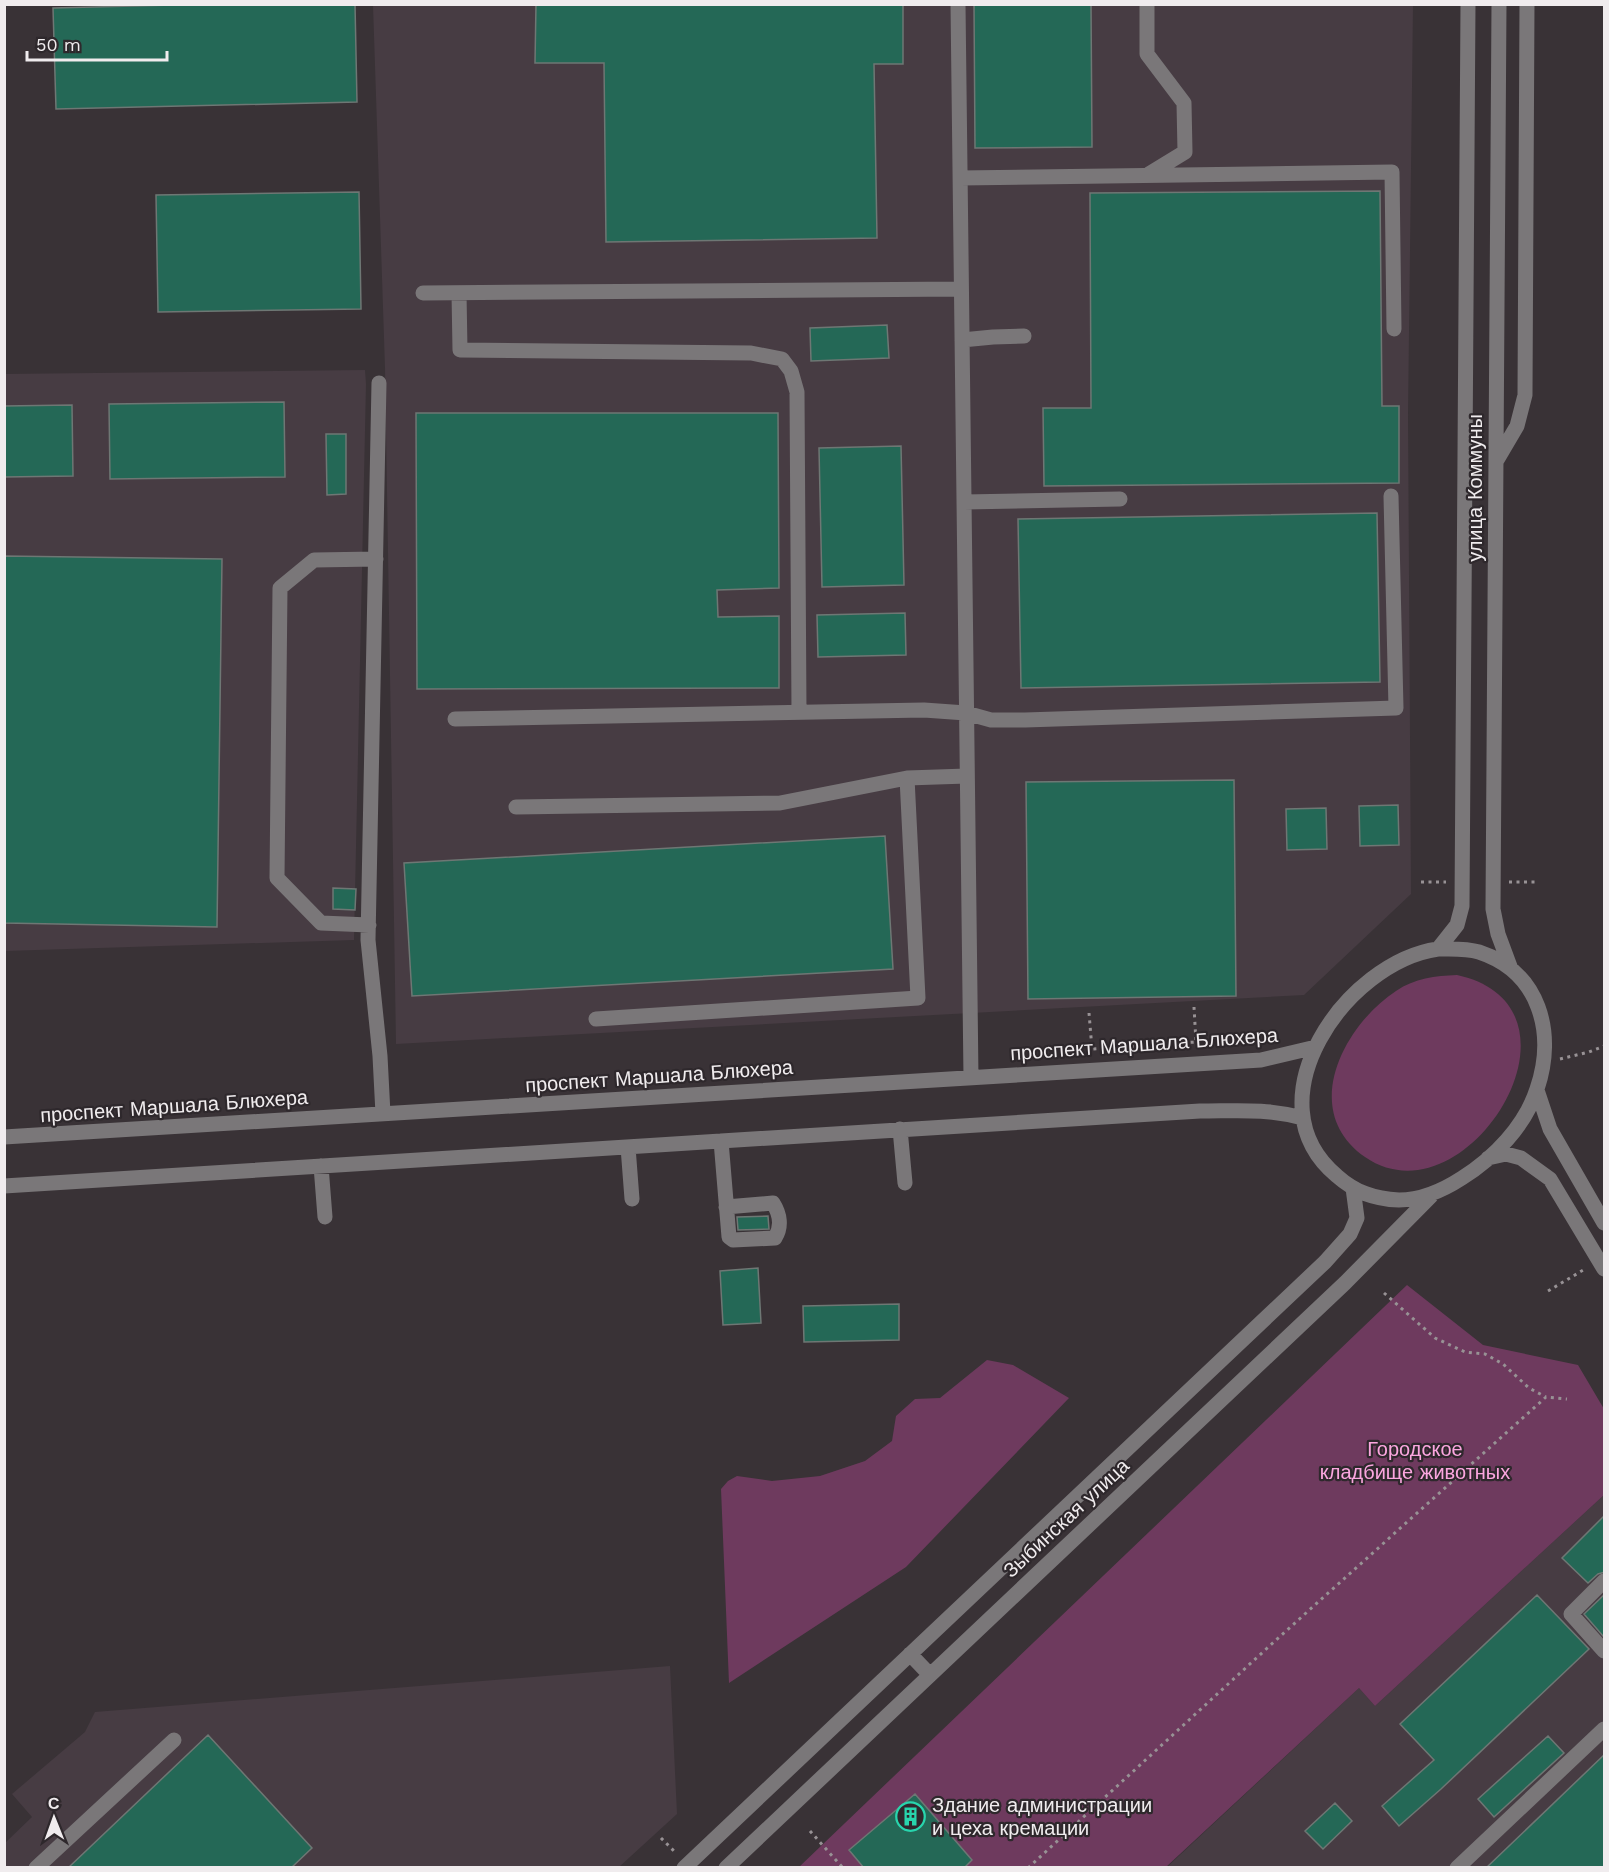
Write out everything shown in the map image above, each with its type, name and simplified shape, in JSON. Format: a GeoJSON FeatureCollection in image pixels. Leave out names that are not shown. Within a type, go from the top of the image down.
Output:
{"type":"FeatureCollection","features":[{"type":"Feature","properties":{"kind":"street"},"geometry":{"type":"LineString","coordinates":[[958,4],[971,1078]]}},
{"type":"Feature","properties":{"kind":"street"},"geometry":{"type":"LineString","coordinates":[[1147,4],[1147,54],[1184,103],[1185,152],[1149,174]]}},
{"type":"Feature","properties":{"kind":"street","name":"улица Коммуны"},"geometry":{"type":"LineString","coordinates":[[1438,949],[1457,925],[1462,906],[1468,4]]}},
{"type":"Feature","properties":{"kind":"street","name":"улица Коммуны"},"geometry":{"type":"LineString","coordinates":[[1499,4],[1493,909],[1498,934],[1511,969]]}},
{"type":"Feature","properties":{"kind":"street"},"geometry":{"type":"LineString","coordinates":[[1496,463],[1516,426],[1525,395],[1527,4]]}},
{"type":"Feature","properties":{"kind":"street"},"geometry":{"type":"LineString","coordinates":[[960,178],[1392,172],[1394,329]]}},
{"type":"Feature","properties":{"kind":"street"},"geometry":{"type":"LineString","coordinates":[[423,293],[962,290]]}},
{"type":"Feature","properties":{"kind":"street"},"geometry":{"type":"LineString","coordinates":[[459,293],[460,350],[751,353],[782,359],[791,371],[797,392],[799,711]]}},
{"type":"Feature","properties":{"kind":"street"},"geometry":{"type":"LineString","coordinates":[[962,340],[1024,336]]}},
{"type":"Feature","properties":{"kind":"street"},"geometry":{"type":"LineString","coordinates":[[379,383],[369,925],[383,1114]]}},
{"type":"Feature","properties":{"kind":"street"},"geometry":{"type":"LineString","coordinates":[[455,719],[924,710],[966,713],[991,720],[1025,720],[1396,708],[1392,496]]}},
{"type":"Feature","properties":{"kind":"street"},"geometry":{"type":"LineString","coordinates":[[964,502],[1120,499]]}},
{"type":"Feature","properties":{"kind":"street"},"geometry":{"type":"LineString","coordinates":[[369,925],[321,923],[276,878],[280,588],[314,560],[376,559]]}},
{"type":"Feature","properties":{"kind":"street"},"geometry":{"type":"LineString","coordinates":[[516,807],[780,803],[907,778],[967,776]]}},
{"type":"Feature","properties":{"kind":"street"},"geometry":{"type":"LineString","coordinates":[[596,1019],[918,998],[907,778]]}},
{"type":"Feature","properties":{"kind":"street"},"geometry":{"type":"LineString","coordinates":[[1438,949],[1463,949],[1478,952],[1511,969],[1523,980],[1534,997],[1542,1017],[1545,1036],[1544,1062],[1537,1090],[1509,1137],[1468,1174],[1431,1196],[1409,1200],[1384,1199],[1362,1194],[1328,1169],[1310,1142],[1303,1118],[1302,1097],[1304,1078],[1316,1047],[1336,1014],[1386,968],[1414,955],[1438,949]]}},
{"type":"Feature","properties":{"kind":"street","name":"проспект Маршала Блюхера"},"geometry":{"type":"LineString","coordinates":[[4,1137],[1261,1060],[1316,1047]]}},
{"type":"Feature","properties":{"kind":"street"},"geometry":{"type":"LineString","coordinates":[[1537,1090],[1550,1129],[1605,1223]]}},
{"type":"Feature","properties":{"kind":"street"},"geometry":{"type":"LineString","coordinates":[[4,1185],[1200,1111],[1259,1110],[1303,1118]]}},
{"type":"Feature","properties":{"kind":"street"},"geometry":{"type":"LineString","coordinates":[[900,1129],[905,1183]]}},
{"type":"Feature","properties":{"kind":"street"},"geometry":{"type":"LineString","coordinates":[[721,1141],[726,1207]]}},
{"type":"Feature","properties":{"kind":"street"},"geometry":{"type":"LineString","coordinates":[[628,1147],[632,1199]]}},
{"type":"Feature","properties":{"kind":"street"},"geometry":{"type":"LineString","coordinates":[[1488,1158],[1506,1154],[1521,1158],[1535,1165],[1550,1179],[1602,1265]]}},
{"type":"Feature","properties":{"kind":"street"},"geometry":{"type":"LineString","coordinates":[[321,1166],[325,1217]]}},
{"type":"Feature","properties":{"kind":"street","name":"Зыбинская улица"},"geometry":{"type":"LineString","coordinates":[[684,1868],[1325,1262],[1350,1234],[1357,1218],[1353,1188]]}},
{"type":"Feature","properties":{"kind":"street","name":"Зыбинская улица"},"geometry":{"type":"LineString","coordinates":[[726,1868],[1337,1291],[1431,1196]]}},
{"type":"Feature","properties":{"kind":"street"},"geometry":{"type":"LineString","coordinates":[[1605,1581],[1571,1614],[1605,1651]]}},
{"type":"Feature","properties":{"kind":"street"},"geometry":{"type":"LineString","coordinates":[[910,1654],[930,1675]]}},
{"type":"Feature","properties":{"kind":"street"},"geometry":{"type":"LineString","coordinates":[[1457,1868],[1605,1729]]}},
{"type":"Feature","properties":{"kind":"street"},"geometry":{"type":"LineString","coordinates":[[36,1868],[174,1740]]}},
{"type":"Feature","properties":{"kind":"path"},"geometry":{"type":"LineString","coordinates":[[1089,1013],[1092,1049],[1197,1042],[1194,1007]]}},
{"type":"Feature","properties":{"kind":"path"},"geometry":{"type":"LineString","coordinates":[[1544,1062],[1590,1052],[1605,1046]]}},
{"type":"Feature","properties":{"kind":"path"},"geometry":{"type":"LineString","coordinates":[[1548,1291],[1602,1265]]}},
{"type":"Feature","properties":{"kind":"path"},"geometry":{"type":"LineString","coordinates":[[1384,1293],[1435,1338],[1465,1352],[1485,1354],[1503,1364],[1529,1388],[1546,1397],[1567,1399]]}},
{"type":"Feature","properties":{"kind":"path"},"geometry":{"type":"LineString","coordinates":[[1028,1868],[1276,1640],[1546,1397]]}},
{"type":"Feature","properties":{"kind":"path"},"geometry":{"type":"LineString","coordinates":[[810,1831],[843,1868]]}},
{"type":"Feature","properties":{"kind":"shaded area"},"geometry":{"type":"Polygon","coordinates":[[[373,5],[1413,5],[1408,415],[1411,894],[1304,995],[396,1044],[385,368],[373,5]]]}},
{"type":"Feature","properties":{"kind":"shaded area"},"geometry":{"type":"Polygon","coordinates":[[[365,370],[354,940],[5,951],[4,374],[365,370]]]}},
{"type":"Feature","properties":{"kind":"shaded area"},"geometry":{"type":"Polygon","coordinates":[[[1604,1495],[1604,1867],[1166,1868],[1359,1688],[1375,1706],[1604,1495]]]}},
{"type":"Feature","properties":{"kind":"shaded area"},"geometry":{"type":"Polygon","coordinates":[[[670,1666],[677,1814],[619,1867],[5,1868],[5,1843],[32,1817],[12,1794],[85,1732],[95,1712],[670,1666]]]}},
{"type":"Feature","properties":{"kind":"green space"},"geometry":{"type":"Polygon","coordinates":[[[1457,975],[1499,995],[1518,1027],[1519,1065],[1504,1104],[1477,1139],[1443,1163],[1404,1171],[1365,1157],[1345,1138],[1335,1117],[1332,1093],[1336,1070],[1345,1047],[1377,1006],[1396,991],[1425,978],[1457,975]]]}},
{"type":"Feature","properties":{"kind":"green space","name":"Городское кладбище животных"},"geometry":{"type":"Polygon","coordinates":[[[1407,1285],[1483,1345],[1578,1365],[1604,1409],[1604,1495],[1375,1706],[1359,1688],[1166,1867],[798,1868],[1407,1285]]]}},
{"type":"Feature","properties":{"kind":"green space"},"geometry":{"type":"Polygon","coordinates":[[[987,1360],[1013,1365],[1069,1398],[906,1567],[729,1683],[721,1489],[737,1476],[772,1481],[820,1476],[865,1461],[892,1441],[896,1416],[915,1399],[940,1398],[987,1360]]]}},
{"type":"Feature","properties":{"kind":"building"},"geometry":{"type":"Polygon","coordinates":[[[215,4],[355,4],[357,102],[56,109],[53,8],[215,4]]]}},
{"type":"Feature","properties":{"kind":"building"},"geometry":{"type":"Polygon","coordinates":[[[536,4],[903,4],[903,64],[874,64],[877,238],[606,242],[604,63],[535,63],[536,4]]]}},
{"type":"Feature","properties":{"kind":"building"},"geometry":{"type":"Polygon","coordinates":[[[974,4],[1091,4],[1092,147],[975,148],[974,4]]]}},
{"type":"Feature","properties":{"kind":"building"},"geometry":{"type":"Polygon","coordinates":[[[1380,191],[1382,406],[1399,406],[1399,483],[1044,486],[1043,408],[1091,408],[1090,193],[1380,191]]]}},
{"type":"Feature","properties":{"kind":"building"},"geometry":{"type":"Polygon","coordinates":[[[359,192],[361,309],[158,312],[156,195],[359,192]]]}},
{"type":"Feature","properties":{"kind":"building"},"geometry":{"type":"Polygon","coordinates":[[[887,325],[889,358],[811,361],[810,328],[887,325]]]}},
{"type":"Feature","properties":{"kind":"building"},"geometry":{"type":"Polygon","coordinates":[[[284,402],[285,477],[110,479],[109,404],[284,402]]]}},
{"type":"Feature","properties":{"kind":"building"},"geometry":{"type":"Polygon","coordinates":[[[72,405],[73,476],[4,477],[4,406],[72,405]]]}},
{"type":"Feature","properties":{"kind":"building"},"geometry":{"type":"Polygon","coordinates":[[[416,413],[778,413],[779,588],[717,590],[718,617],[779,616],[779,688],[417,689],[416,413]]]}},
{"type":"Feature","properties":{"kind":"building"},"geometry":{"type":"Polygon","coordinates":[[[326,434],[346,434],[346,494],[327,495],[326,434]]]}},
{"type":"Feature","properties":{"kind":"building"},"geometry":{"type":"Polygon","coordinates":[[[901,446],[904,585],[822,587],[819,448],[901,446]]]}},
{"type":"Feature","properties":{"kind":"building"},"geometry":{"type":"Polygon","coordinates":[[[1377,513],[1380,682],[1021,688],[1018,519],[1377,513]]]}},
{"type":"Feature","properties":{"kind":"building"},"geometry":{"type":"Polygon","coordinates":[[[4,556],[222,559],[217,927],[4,923],[4,556]]]}},
{"type":"Feature","properties":{"kind":"building"},"geometry":{"type":"Polygon","coordinates":[[[905,613],[906,655],[818,657],[817,615],[905,613]]]}},
{"type":"Feature","properties":{"kind":"building"},"geometry":{"type":"Polygon","coordinates":[[[1234,780],[1236,996],[1028,999],[1026,782],[1234,780]]]}},
{"type":"Feature","properties":{"kind":"building"},"geometry":{"type":"Polygon","coordinates":[[[1398,805],[1399,845],[1360,846],[1359,806],[1398,805]]]}},
{"type":"Feature","properties":{"kind":"building"},"geometry":{"type":"Polygon","coordinates":[[[1326,808],[1327,849],[1287,850],[1286,809],[1326,808]]]}},
{"type":"Feature","properties":{"kind":"building"},"geometry":{"type":"Polygon","coordinates":[[[885,836],[893,969],[412,996],[404,863],[885,836]]]}},
{"type":"Feature","properties":{"kind":"building"},"geometry":{"type":"Polygon","coordinates":[[[333,888],[356,889],[355,910],[333,909],[333,888]]]}},
{"type":"Feature","properties":{"kind":"building"},"geometry":{"type":"Polygon","coordinates":[[[768,1216],[769,1229],[738,1230],[737,1217],[768,1216]]]}},
{"type":"Feature","properties":{"kind":"building"},"geometry":{"type":"Polygon","coordinates":[[[758,1268],[761,1323],[723,1325],[720,1271],[758,1268]]]}},
{"type":"Feature","properties":{"kind":"building"},"geometry":{"type":"Polygon","coordinates":[[[899,1304],[899,1340],[804,1342],[803,1306],[899,1304]]]}},
{"type":"Feature","properties":{"kind":"building"},"geometry":{"type":"Polygon","coordinates":[[[1605,1515],[1605,1572],[1598,1574],[1588,1583],[1562,1558],[1605,1515]]]}},
{"type":"Feature","properties":{"kind":"building"},"geometry":{"type":"Polygon","coordinates":[[[1605,1594],[1605,1634],[1603,1636],[1584,1614],[1605,1594]]]}},
{"type":"Feature","properties":{"kind":"building"},"geometry":{"type":"Polygon","coordinates":[[[1537,1595],[1589,1649],[1399,1826],[1382,1806],[1434,1760],[1400,1724],[1537,1595]]]}},
{"type":"Feature","properties":{"kind":"building"},"geometry":{"type":"Polygon","coordinates":[[[208,1735],[312,1848],[291,1868],[68,1868],[208,1735]]]}},
{"type":"Feature","properties":{"kind":"building"},"geometry":{"type":"Polygon","coordinates":[[[1548,1736],[1564,1753],[1494,1817],[1478,1799],[1548,1736]]]}},
{"type":"Feature","properties":{"kind":"building"},"geometry":{"type":"Polygon","coordinates":[[[1605,1754],[1605,1868],[1486,1868],[1605,1754]]]}},
{"type":"Feature","properties":{"kind":"building","name":"Здание администрации и цеха кремации"},"geometry":{"type":"Polygon","coordinates":[[[915,1794],[972,1860],[964,1868],[864,1868],[849,1850],[915,1794]]]}},
{"type":"Feature","properties":{"kind":"building"},"geometry":{"type":"Polygon","coordinates":[[[1335,1803],[1352,1821],[1323,1849],[1305,1831],[1335,1803]]]}},
{"type":"Feature","properties":{"kind":"place","name":"Здание администрации и цеха кремации"},"geometry":{"type":"Point","coordinates":[911,1817]}}]}
